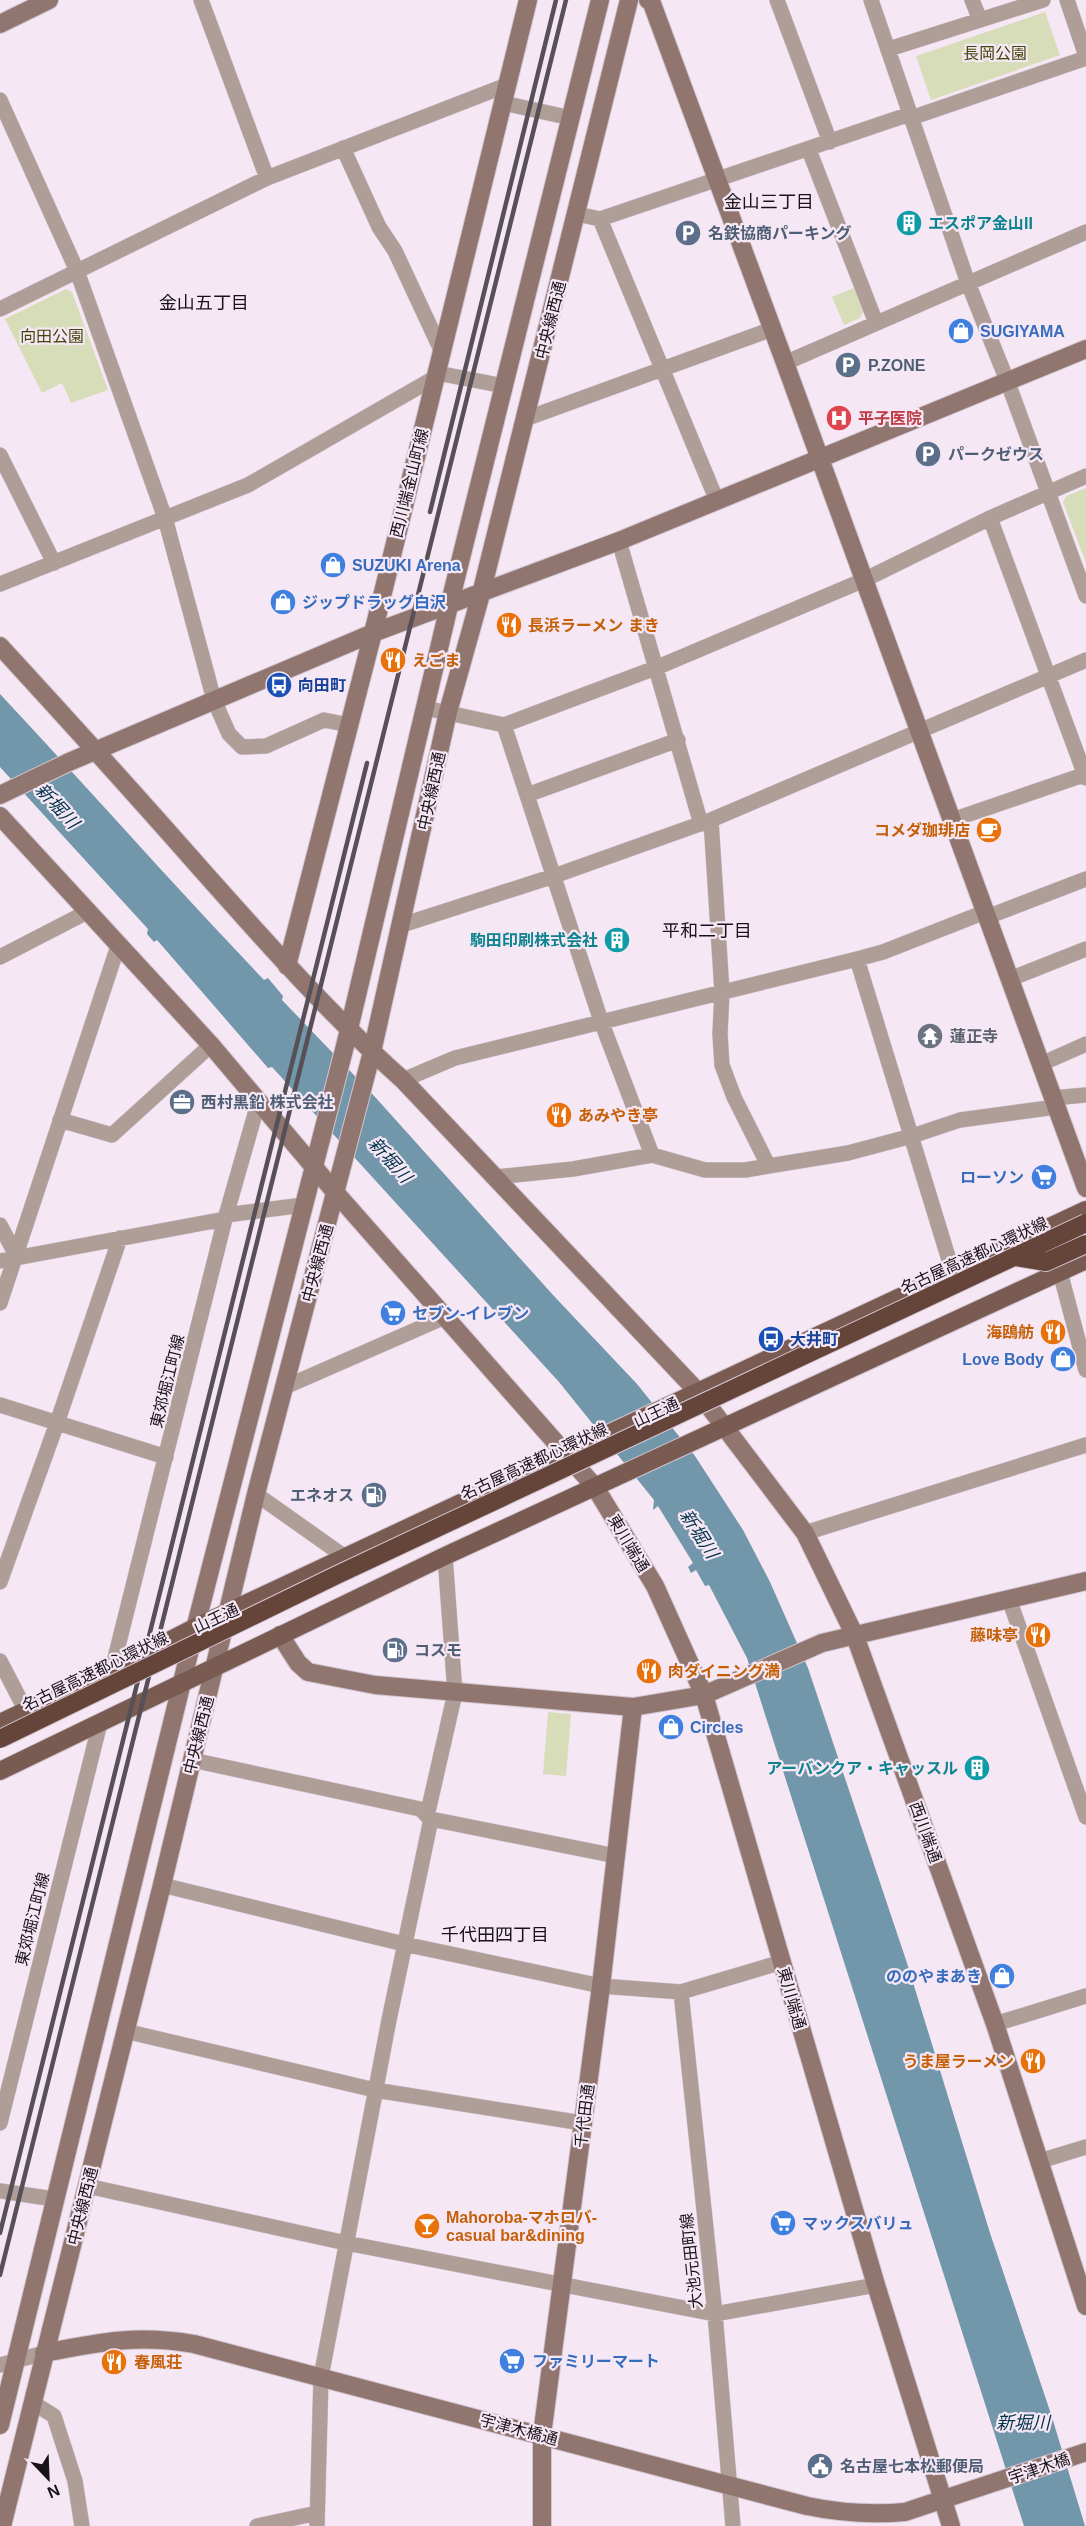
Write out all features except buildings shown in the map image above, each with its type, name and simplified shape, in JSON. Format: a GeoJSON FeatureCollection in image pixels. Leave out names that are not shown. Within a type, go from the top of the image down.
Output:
{"type":"FeatureCollection","features":[{"type":"Feature","properties":{"kind":"highway","name":"名古屋高速都心環状線"},"geometry":{"type":"LineString","coordinates":[[0,1739],[348,1570],[1086,1222]]}},
{"type":"Feature","properties":{"kind":"highway"},"geometry":{"type":"LineString","coordinates":[[1015,1257],[1046,1262],[1086,1244]]}},
{"type":"Feature","properties":{"kind":"main road","name":"山王通"},"geometry":{"type":"LineString","coordinates":[[0,1723],[112,1671],[227,1612],[1086,1210]]}},
{"type":"Feature","properties":{"kind":"main road"},"geometry":{"type":"LineString","coordinates":[[0,1771],[445,1556],[1086,1260]]}},
{"type":"Feature","properties":{"kind":"street"},"geometry":{"type":"LineString","coordinates":[[0,24],[49,0]]}},
{"type":"Feature","properties":{"kind":"street"},"geometry":{"type":"LineString","coordinates":[[201,0],[267,178]]}},
{"type":"Feature","properties":{"kind":"street","name":"西川端金山町線"},"geometry":{"type":"LineString","coordinates":[[287,966],[373,633],[528,0]]}},
{"type":"Feature","properties":{"kind":"street","name":"中央線西通"},"geometry":{"type":"LineString","coordinates":[[0,2425],[8,2363],[54,2199],[346,1037],[449,606],[600,0]]}},
{"type":"Feature","properties":{"kind":"street","name":"中央線西通"},"geometry":{"type":"LineString","coordinates":[[2,2526],[162,1885],[256,1494],[370,1060],[448,712],[481,594],[629,0]]}},
{"type":"Feature","properties":{"kind":"street"},"geometry":{"type":"LineString","coordinates":[[651,0],[1086,1188]]}},
{"type":"Feature","properties":{"kind":"street"},"geometry":{"type":"LineString","coordinates":[[777,0],[830,142]]}},
{"type":"Feature","properties":{"kind":"street"},"geometry":{"type":"LineString","coordinates":[[872,0],[968,283],[1008,383],[1086,596]]}},
{"type":"Feature","properties":{"kind":"street"},"geometry":{"type":"LineString","coordinates":[[972,0],[980,20]]}},
{"type":"Feature","properties":{"kind":"street"},"geometry":{"type":"LineString","coordinates":[[889,49],[1043,0]]}},
{"type":"Feature","properties":{"kind":"street"},"geometry":{"type":"LineString","coordinates":[[577,214],[600,219],[1086,57],[1067,0]]}},
{"type":"Feature","properties":{"kind":"street"},"geometry":{"type":"LineString","coordinates":[[0,309],[267,178],[507,85]]}},
{"type":"Feature","properties":{"kind":"street"},"geometry":{"type":"LineString","coordinates":[[0,100],[77,271],[165,518],[214,700],[229,734],[242,747],[267,746],[324,720],[349,725]]}},
{"type":"Feature","properties":{"kind":"street"},"geometry":{"type":"LineString","coordinates":[[503,103],[571,118]]}},
{"type":"Feature","properties":{"kind":"street"},"geometry":{"type":"LineString","coordinates":[[343,148],[379,227],[395,251],[442,352]]}},
{"type":"Feature","properties":{"kind":"street"},"geometry":{"type":"LineString","coordinates":[[809,150],[876,323]]}},
{"type":"Feature","properties":{"kind":"street"},"geometry":{"type":"LineString","coordinates":[[600,219],[717,501]]}},
{"type":"Feature","properties":{"kind":"street"},"geometry":{"type":"LineString","coordinates":[[785,363],[1086,232]]}},
{"type":"Feature","properties":{"kind":"street"},"geometry":{"type":"LineString","coordinates":[[525,419],[772,329]]}},
{"type":"Feature","properties":{"kind":"street"},"geometry":{"type":"LineString","coordinates":[[7,791],[69,762],[373,633],[619,541],[1086,349]]}},
{"type":"Feature","properties":{"kind":"street"},"geometry":{"type":"LineString","coordinates":[[0,584],[248,485],[436,375],[504,386]]}},
{"type":"Feature","properties":{"kind":"street"},"geometry":{"type":"LineString","coordinates":[[0,455],[54,563]]}},
{"type":"Feature","properties":{"kind":"street"},"geometry":{"type":"LineString","coordinates":[[425,708],[504,725],[658,667],[864,580],[990,518],[1086,476]]}},
{"type":"Feature","properties":{"kind":"street"},"geometry":{"type":"LineString","coordinates":[[952,820],[1086,776],[990,518]]}},
{"type":"Feature","properties":{"kind":"street"},"geometry":{"type":"LineString","coordinates":[[619,541],[678,740],[706,822],[722,992],[720,1034],[722,1065],[734,1097],[768,1166]]}},
{"type":"Feature","properties":{"kind":"street","name":"西川端通"},"geometry":{"type":"LineString","coordinates":[[0,646],[97,751],[287,966],[346,1037],[370,1060],[403,1080],[698,1392],[805,1533],[855,1636],[995,2024],[1085,2301]]}},
{"type":"Feature","properties":{"kind":"street"},"geometry":{"type":"LineString","coordinates":[[402,925],[554,876],[706,822],[920,733],[1086,660]]}},
{"type":"Feature","properties":{"kind":"street"},"geometry":{"type":"LineString","coordinates":[[504,725],[601,1021],[652,1155]]}},
{"type":"Feature","properties":{"kind":"street"},"geometry":{"type":"LineString","coordinates":[[527,795],[678,740]]}},
{"type":"Feature","properties":{"kind":"street","name":"東川端通"},"geometry":{"type":"LineString","coordinates":[[0,816],[211,1045],[335,1192],[595,1487],[655,1586],[704,1695],[876,2285],[951,2526]]}},
{"type":"Feature","properties":{"kind":"street"},"geometry":{"type":"LineString","coordinates":[[403,1080],[455,1058],[857,959],[1086,879]]}},
{"type":"Feature","properties":{"kind":"street"},"geometry":{"type":"LineString","coordinates":[[0,957],[87,912]]}},
{"type":"Feature","properties":{"kind":"street"},"geometry":{"type":"LineString","coordinates":[[0,1303],[118,946]]}},
{"type":"Feature","properties":{"kind":"street"},"geometry":{"type":"LineString","coordinates":[[1010,979],[1086,949]]}},
{"type":"Feature","properties":{"kind":"street"},"geometry":{"type":"LineString","coordinates":[[857,959],[953,1273]]}},
{"type":"Feature","properties":{"kind":"street"},"geometry":{"type":"LineString","coordinates":[[1041,1065],[1086,1044]]}},
{"type":"Feature","properties":{"kind":"street"},"geometry":{"type":"LineString","coordinates":[[60,1120],[112,1135],[211,1045]]}},
{"type":"Feature","properties":{"kind":"street"},"geometry":{"type":"LineString","coordinates":[[496,1177],[573,1169],[652,1155],[705,1170],[745,1170],[848,1153],[960,1120],[1086,1095]]}},
{"type":"Feature","properties":{"kind":"street","name":"東郊堀江町線"},"geometry":{"type":"LineString","coordinates":[[112,1671],[225,1217],[259,1100]]}},
{"type":"Feature","properties":{"kind":"street"},"geometry":{"type":"LineString","coordinates":[[0,1261],[225,1217],[303,1205]]}},
{"type":"Feature","properties":{"kind":"street"},"geometry":{"type":"LineString","coordinates":[[1086,1222],[1060,1272],[1086,1370]]}},
{"type":"Feature","properties":{"kind":"street"},"geometry":{"type":"LineString","coordinates":[[0,1225],[17,1257]]}},
{"type":"Feature","properties":{"kind":"street"},"geometry":{"type":"LineString","coordinates":[[0,1582],[120,1238]]}},
{"type":"Feature","properties":{"kind":"street"},"geometry":{"type":"LineString","coordinates":[[285,1387],[445,1317]]}},
{"type":"Feature","properties":{"kind":"street"},"geometry":{"type":"LineString","coordinates":[[0,1405],[166,1457]]}},
{"type":"Feature","properties":{"kind":"street"},"geometry":{"type":"LineString","coordinates":[[805,1533],[1086,1445]]}},
{"type":"Feature","properties":{"kind":"street"},"geometry":{"type":"LineString","coordinates":[[256,1494],[345,1557]]}},
{"type":"Feature","properties":{"kind":"street"},"geometry":{"type":"LineString","coordinates":[[257,2526],[317,2520],[321,2377],[375,2090],[455,1693],[445,1556]]}},
{"type":"Feature","properties":{"kind":"street"},"geometry":{"type":"LineString","coordinates":[[280,1635],[298,1663],[308,1672],[375,1686],[633,1707],[704,1695],[822,1643],[1086,1581]]}},
{"type":"Feature","properties":{"kind":"street"},"geometry":{"type":"LineString","coordinates":[[1010,1599],[1086,1817]]}},
{"type":"Feature","properties":{"kind":"street"},"geometry":{"type":"LineString","coordinates":[[0,1661],[26,1711]]}},
{"type":"Feature","properties":{"kind":"street","name":"千代田通"},"geometry":{"type":"LineString","coordinates":[[542,2526],[542,2435],[601,1986],[633,1707]]}},
{"type":"Feature","properties":{"kind":"street","name":"東郊堀江町線"},"geometry":{"type":"LineString","coordinates":[[0,2123],[100,1723]]}},
{"type":"Feature","properties":{"kind":"street"},"geometry":{"type":"LineString","coordinates":[[192,1760],[420,1809],[429,1817],[616,1856]]}},
{"type":"Feature","properties":{"kind":"street"},"geometry":{"type":"LineString","coordinates":[[162,1885],[404,1944],[601,1986],[681,1992],[782,1962]]}},
{"type":"Feature","properties":{"kind":"street","name":"大池元田町線"},"geometry":{"type":"LineString","coordinates":[[681,1992],[715,2314],[733,2526]]}},
{"type":"Feature","properties":{"kind":"street"},"geometry":{"type":"LineString","coordinates":[[995,2024],[1086,1996]]}},
{"type":"Feature","properties":{"kind":"street"},"geometry":{"type":"LineString","coordinates":[[125,2031],[375,2090],[582,2123]]}},
{"type":"Feature","properties":{"kind":"street"},"geometry":{"type":"LineString","coordinates":[[1040,2161],[1086,2147]]}},
{"type":"Feature","properties":{"kind":"street"},"geometry":{"type":"LineString","coordinates":[[87,2186],[346,2242],[715,2314],[876,2285]]}},
{"type":"Feature","properties":{"kind":"street"},"geometry":{"type":"LineString","coordinates":[[0,2191],[54,2199]]}},
{"type":"Feature","properties":{"kind":"street","name":"宇津木橋通"},"geometry":{"type":"LineString","coordinates":[[44,2354],[127,2338],[164,2339],[194,2344],[807,2506],[842,2513],[879,2515],[906,2512],[991,2484]]}},
{"type":"Feature","properties":{"kind":"street"},"geometry":{"type":"LineString","coordinates":[[8,2363],[44,2354]]}},
{"type":"Feature","properties":{"kind":"street"},"geometry":{"type":"LineString","coordinates":[[32,2402],[54,2416],[75,2481],[82,2526]]}},
{"type":"Feature","properties":{"kind":"street","name":"宇津木橋"},"geometry":{"type":"LineString","coordinates":[[991,2484],[1086,2452]]}},
{"type":"Feature","properties":{"kind":"green space","name":"長岡公園"},"geometry":{"type":"Polygon","coordinates":[[[1045,12],[1060,55],[931,100],[916,56],[1045,12]]]}},
{"type":"Feature","properties":{"kind":"green space"},"geometry":{"type":"Polygon","coordinates":[[[854,288],[863,312],[860,318],[844,325],[832,297],[854,288]]]}},
{"type":"Feature","properties":{"kind":"green space","name":"向田公園"},"geometry":{"type":"Polygon","coordinates":[[[66,289],[72,292],[108,390],[71,403],[62,383],[42,393],[5,319],[66,289]]]}},
{"type":"Feature","properties":{"kind":"green space"},"geometry":{"type":"Polygon","coordinates":[[[1086,488],[1086,563],[1063,502],[1066,496],[1086,488]]]}},
{"type":"Feature","properties":{"kind":"green space"},"geometry":{"type":"Polygon","coordinates":[[[548,1712],[571,1714],[566,1776],[543,1774],[548,1712]]]}},
{"type":"Feature","properties":{"kind":"water","name":"新堀川"},"geometry":{"type":"Polygon","coordinates":[[[0,694],[230,945],[264,980],[268,978],[283,996],[282,1000],[376,1098],[553,1295],[637,1384],[695,1456],[743,1530],[770,1582],[808,1668],[907,1963],[990,2233],[1051,2414],[1085,2526],[1024,2526],[747,1658],[709,1585],[705,1586],[696,1570],[691,1573],[688,1567],[693,1563],[658,1506],[653,1510],[654,1500],[559,1382],[272,1067],[268,1068],[157,940],[154,942],[147,934],[148,929],[0,767],[0,694]]]}},
{"type":"Feature","properties":{"kind":"railway"},"geometry":{"type":"LineString","coordinates":[[430,512],[556,0]]}},
{"type":"Feature","properties":{"kind":"railway"},"geometry":{"type":"LineString","coordinates":[[0,2275],[566,0]]}},
{"type":"Feature","properties":{"kind":"railway"},"geometry":{"type":"LineString","coordinates":[[0,2233],[367,763]]}},
{"type":"Feature","properties":{"kind":"place","name":"エスポア金山II"},"geometry":{"type":"Point","coordinates":[909,223]}},
{"type":"Feature","properties":{"kind":"place","name":"名鉄協商パーキング"},"geometry":{"type":"Point","coordinates":[688,233]}},
{"type":"Feature","properties":{"kind":"place","name":"SUGIYAMA"},"geometry":{"type":"Point","coordinates":[961,331]}},
{"type":"Feature","properties":{"kind":"place","name":"P.ZONE"},"geometry":{"type":"Point","coordinates":[848,365]}},
{"type":"Feature","properties":{"kind":"place","name":"平子医院"},"geometry":{"type":"Point","coordinates":[839,418]}},
{"type":"Feature","properties":{"kind":"place","name":"パークゼウス"},"geometry":{"type":"Point","coordinates":[928,454]}},
{"type":"Feature","properties":{"kind":"place","name":"SUZUKI Arena"},"geometry":{"type":"Point","coordinates":[333,565]}},
{"type":"Feature","properties":{"kind":"place","name":"ジップドラッグ白沢"},"geometry":{"type":"Point","coordinates":[283,602]}},
{"type":"Feature","properties":{"kind":"place","name":"長浜ラーメン まき"},"geometry":{"type":"Point","coordinates":[509,625]}},
{"type":"Feature","properties":{"kind":"place","name":"えごま"},"geometry":{"type":"Point","coordinates":[393,660]}},
{"type":"Feature","properties":{"kind":"place","name":"向田町"},"geometry":{"type":"Point","coordinates":[279,685]}},
{"type":"Feature","properties":{"kind":"place","name":"コメダ珈琲店"},"geometry":{"type":"Point","coordinates":[989,830]}},
{"type":"Feature","properties":{"kind":"place","name":"駒田印刷株式会社"},"geometry":{"type":"Point","coordinates":[617,940]}},
{"type":"Feature","properties":{"kind":"place","name":"蓮正寺"},"geometry":{"type":"Point","coordinates":[930,1036]}},
{"type":"Feature","properties":{"kind":"place","name":"西村黒鉛 株式会社"},"geometry":{"type":"Point","coordinates":[182,1102]}},
{"type":"Feature","properties":{"kind":"place","name":"あみやき亭"},"geometry":{"type":"Point","coordinates":[559,1115]}},
{"type":"Feature","properties":{"kind":"place","name":"ローソン"},"geometry":{"type":"Point","coordinates":[1044,1177]}},
{"type":"Feature","properties":{"kind":"place","name":"セブン-イレブン"},"geometry":{"type":"Point","coordinates":[393,1313]}},
{"type":"Feature","properties":{"kind":"place","name":"海鴎舫"},"geometry":{"type":"Point","coordinates":[1053,1332]}},
{"type":"Feature","properties":{"kind":"place","name":"大井町"},"geometry":{"type":"Point","coordinates":[771,1339]}},
{"type":"Feature","properties":{"kind":"place","name":"Love Body"},"geometry":{"type":"Point","coordinates":[1063,1359]}},
{"type":"Feature","properties":{"kind":"place","name":"エネオス"},"geometry":{"type":"Point","coordinates":[374,1495]}},
{"type":"Feature","properties":{"kind":"place","name":"藤味亭"},"geometry":{"type":"Point","coordinates":[1038,1635]}},
{"type":"Feature","properties":{"kind":"place","name":"コスモ"},"geometry":{"type":"Point","coordinates":[395,1650]}},
{"type":"Feature","properties":{"kind":"place","name":"肉ダイニング満"},"geometry":{"type":"Point","coordinates":[649,1671]}},
{"type":"Feature","properties":{"kind":"place","name":"Circles"},"geometry":{"type":"Point","coordinates":[671,1727]}},
{"type":"Feature","properties":{"kind":"place","name":"アーバンクア・キャッスル"},"geometry":{"type":"Point","coordinates":[977,1768]}},
{"type":"Feature","properties":{"kind":"place","name":"ののやまあき"},"geometry":{"type":"Point","coordinates":[1002,1976]}},
{"type":"Feature","properties":{"kind":"place","name":"うま屋ラーメン"},"geometry":{"type":"Point","coordinates":[1033,2061]}},
{"type":"Feature","properties":{"kind":"place","name":"マックスバリュ"},"geometry":{"type":"Point","coordinates":[783,2223]}},
{"type":"Feature","properties":{"kind":"place","name":"Mahoroba-マホロバ- casual bar&dining"},"geometry":{"type":"Point","coordinates":[427,2226]}},
{"type":"Feature","properties":{"kind":"place","name":"ファミリーマート"},"geometry":{"type":"Point","coordinates":[512,2361]}},
{"type":"Feature","properties":{"kind":"place","name":"春風荘"},"geometry":{"type":"Point","coordinates":[114,2362]}},
{"type":"Feature","properties":{"kind":"place","name":"名古屋七本松郵便局"},"geometry":{"type":"Point","coordinates":[820,2466]}},
{"type":"Feature","properties":{"kind":"district","name":"金山三丁目"},"geometry":{"type":"Point","coordinates":[769,202]}},
{"type":"Feature","properties":{"kind":"district","name":"金山五丁目"},"geometry":{"type":"Point","coordinates":[204,303]}},
{"type":"Feature","properties":{"kind":"district","name":"平和二丁目"},"geometry":{"type":"Point","coordinates":[707,931]}},
{"type":"Feature","properties":{"kind":"district","name":"千代田四丁目"},"geometry":{"type":"Point","coordinates":[495,1935]}}]}
